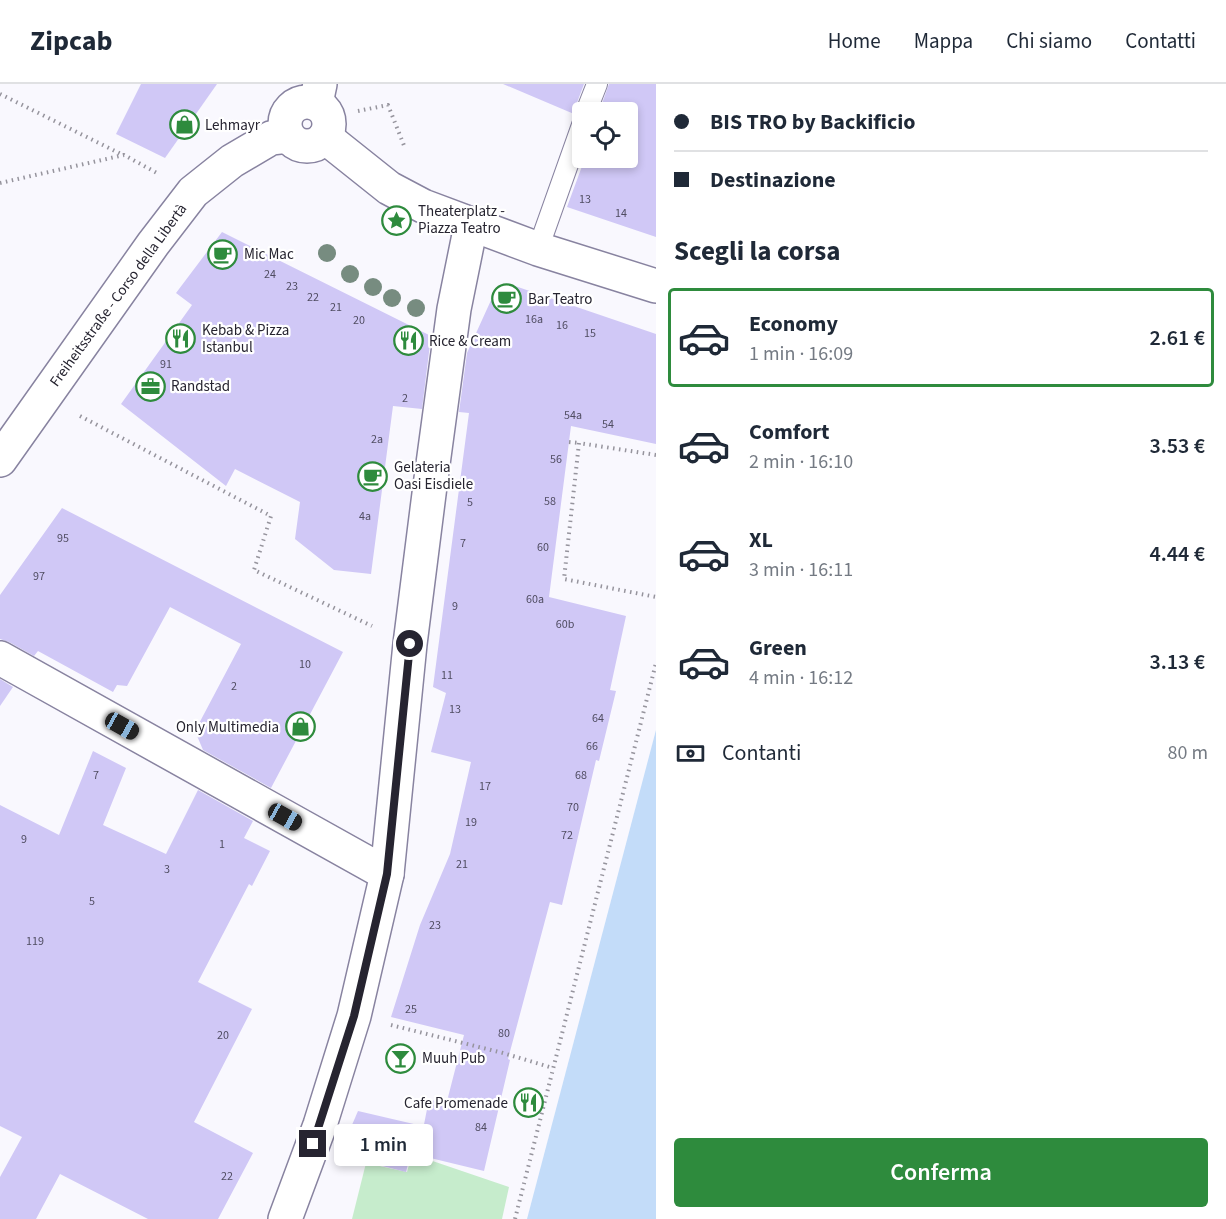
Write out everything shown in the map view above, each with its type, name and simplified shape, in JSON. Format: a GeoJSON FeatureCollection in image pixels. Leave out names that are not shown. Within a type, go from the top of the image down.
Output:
{"type":"FeatureCollection","features":[{"type":"Feature","properties":{"kind":"street"},"geometry":{"type":"LineString","coordinates":[[309,93],[329,118],[329,128],[325,137],[314,146],[306,146],[293,141],[288,136],[285,127],[286,117],[291,109],[309,93]]}},
{"type":"Feature","properties":{"kind":"street","name":"Freiheitsstraße - Corso della Libertà"},"geometry":{"type":"LineString","coordinates":[[0,460],[153,244],[194,192],[232,161],[271,138],[288,136]]}},
{"type":"Feature","properties":{"kind":"street"},"geometry":{"type":"LineString","coordinates":[[325,137],[389,188],[423,206],[538,249],[656,286]]}},
{"type":"Feature","properties":{"kind":"street"},"geometry":{"type":"LineString","coordinates":[[285,1219],[320,1125],[354,1016],[387,874],[410,644],[449,340],[471,225]]}},
{"type":"Feature","properties":{"kind":"street"},"geometry":{"type":"LineString","coordinates":[[0,658],[387,874]]}},
{"type":"Feature","properties":{"kind":"lane"},"geometry":{"type":"LineString","coordinates":[[590,102],[597,84]]}},
{"type":"Feature","properties":{"kind":"lane"},"geometry":{"type":"LineString","coordinates":[[538,249],[572,153]]}},
{"type":"Feature","properties":{"kind":"path"},"geometry":{"type":"LineString","coordinates":[[0,94],[194,192]]}},
{"type":"Feature","properties":{"kind":"path"},"geometry":{"type":"LineString","coordinates":[[0,183],[124,155]]}},
{"type":"Feature","properties":{"kind":"path"},"geometry":{"type":"LineString","coordinates":[[44,397],[271,516],[254,570],[410,644]]}},
{"type":"Feature","properties":{"kind":"path"},"geometry":{"type":"LineString","coordinates":[[569,442],[656,455]]}},
{"type":"Feature","properties":{"kind":"path"},"geometry":{"type":"LineString","coordinates":[[579,443],[564,579],[656,597]]}},
{"type":"Feature","properties":{"kind":"path"},"geometry":{"type":"LineString","coordinates":[[515,1219],[656,663]]}},
{"type":"Feature","properties":{"kind":"path"},"geometry":{"type":"LineString","coordinates":[[354,1016],[503,1053],[553,1068]]}},
{"type":"Feature","properties":{"kind":"green space"},"geometry":{"type":"Polygon","coordinates":[[[412,1154],[509,1187],[502,1219],[352,1219],[366,1163],[407,1172],[412,1154]]]}},
{"type":"Feature","properties":{"kind":"water"},"geometry":{"type":"Polygon","coordinates":[[[656,730],[656,1219],[527,1219],[656,730]]]}},
{"type":"Feature","properties":{"kind":"building"},"geometry":{"type":"Polygon","coordinates":[[[141,84],[217,84],[165,158],[116,134],[141,84]]]}},
{"type":"Feature","properties":{"kind":"building"},"geometry":{"type":"Polygon","coordinates":[[[503,84],[584,84],[577,102],[572,102],[572,113],[503,84]]]}},
{"type":"Feature","properties":{"kind":"building"},"geometry":{"type":"Polygon","coordinates":[[[609,84],[656,84],[656,237],[567,207],[581,168],[638,168],[638,102],[603,102],[609,84]]]}},
{"type":"Feature","properties":{"kind":"building"},"geometry":{"type":"Polygon","coordinates":[[[222,232],[431,336],[422,409],[393,406],[371,574],[334,570],[295,539],[300,502],[235,469],[226,486],[121,404],[192,305],[176,293],[222,232]]]}},
{"type":"Feature","properties":{"kind":"building"},"geometry":{"type":"Polygon","coordinates":[[[515,286],[656,334],[656,444],[571,426],[549,597],[626,616],[610,690],[616,691],[599,761],[596,760],[562,905],[550,902],[508,1059],[510,1060],[484,1171],[418,1155],[429,1099],[446,1105],[464,1035],[391,1017],[420,925],[450,854],[471,762],[431,752],[446,693],[433,687],[469,413],[459,412],[467,353],[492,298],[503,288],[515,286]]]}},
{"type":"Feature","properties":{"kind":"building"},"geometry":{"type":"Polygon","coordinates":[[[62,508],[343,652],[271,788],[203,750],[195,731],[241,644],[170,607],[127,686],[117,685],[113,692],[38,651],[34,656],[0,639],[0,595],[62,508]]]}},
{"type":"Feature","properties":{"kind":"building"},"geometry":{"type":"Polygon","coordinates":[[[0,679],[13,687],[0,706],[0,679]]]}},
{"type":"Feature","properties":{"kind":"building"},"geometry":{"type":"Polygon","coordinates":[[[93,751],[126,768],[103,825],[166,854],[198,790],[253,821],[244,838],[270,851],[252,886],[249,884],[198,982],[252,1009],[194,1122],[253,1153],[218,1219],[148,1219],[60,1174],[36,1219],[0,1219],[0,1177],[22,1137],[0,1126],[0,805],[59,835],[93,751]]]}},
{"type":"Feature","properties":{"kind":"building"},"geometry":{"type":"Polygon","coordinates":[[[358,1111],[418,1125],[406,1172],[339,1155],[358,1111]]]}},
{"type":"Feature","properties":{"kind":"place","name":"Lehmayr"},"geometry":{"type":"Point","coordinates":[184,125]}},
{"type":"Feature","properties":{"kind":"place","name":"Theaterplatz - Piazza Teatro"},"geometry":{"type":"Point","coordinates":[397,220]}},
{"type":"Feature","properties":{"kind":"place","name":"Mic Mac"},"geometry":{"type":"Point","coordinates":[223,254]}},
{"type":"Feature","properties":{"kind":"place","name":"Bar Teatro"},"geometry":{"type":"Point","coordinates":[507,299]}},
{"type":"Feature","properties":{"kind":"place","name":"Kebab & Pizza Istanbul"},"geometry":{"type":"Point","coordinates":[181,339]}},
{"type":"Feature","properties":{"kind":"place","name":"Rice & Cream"},"geometry":{"type":"Point","coordinates":[408,341]}},
{"type":"Feature","properties":{"kind":"place","name":"Randstad"},"geometry":{"type":"Point","coordinates":[150,386]}},
{"type":"Feature","properties":{"kind":"place","name":"Gelateria Oasi Eisdiele"},"geometry":{"type":"Point","coordinates":[373,476]}},
{"type":"Feature","properties":{"kind":"place","name":"Only Multimedia"},"geometry":{"type":"Point","coordinates":[300,727]}},
{"type":"Feature","properties":{"kind":"place","name":"Muuh Pub"},"geometry":{"type":"Point","coordinates":[401,1058]}},
{"type":"Feature","properties":{"kind":"place","name":"Cafe Promenade"},"geometry":{"type":"Point","coordinates":[529,1103]}},
{"type":"Feature","properties":{"kind":"route"},"geometry":{"type":"LineString","coordinates":[[313,1144],[354,1016],[387,874],[410,644]]}}]}
